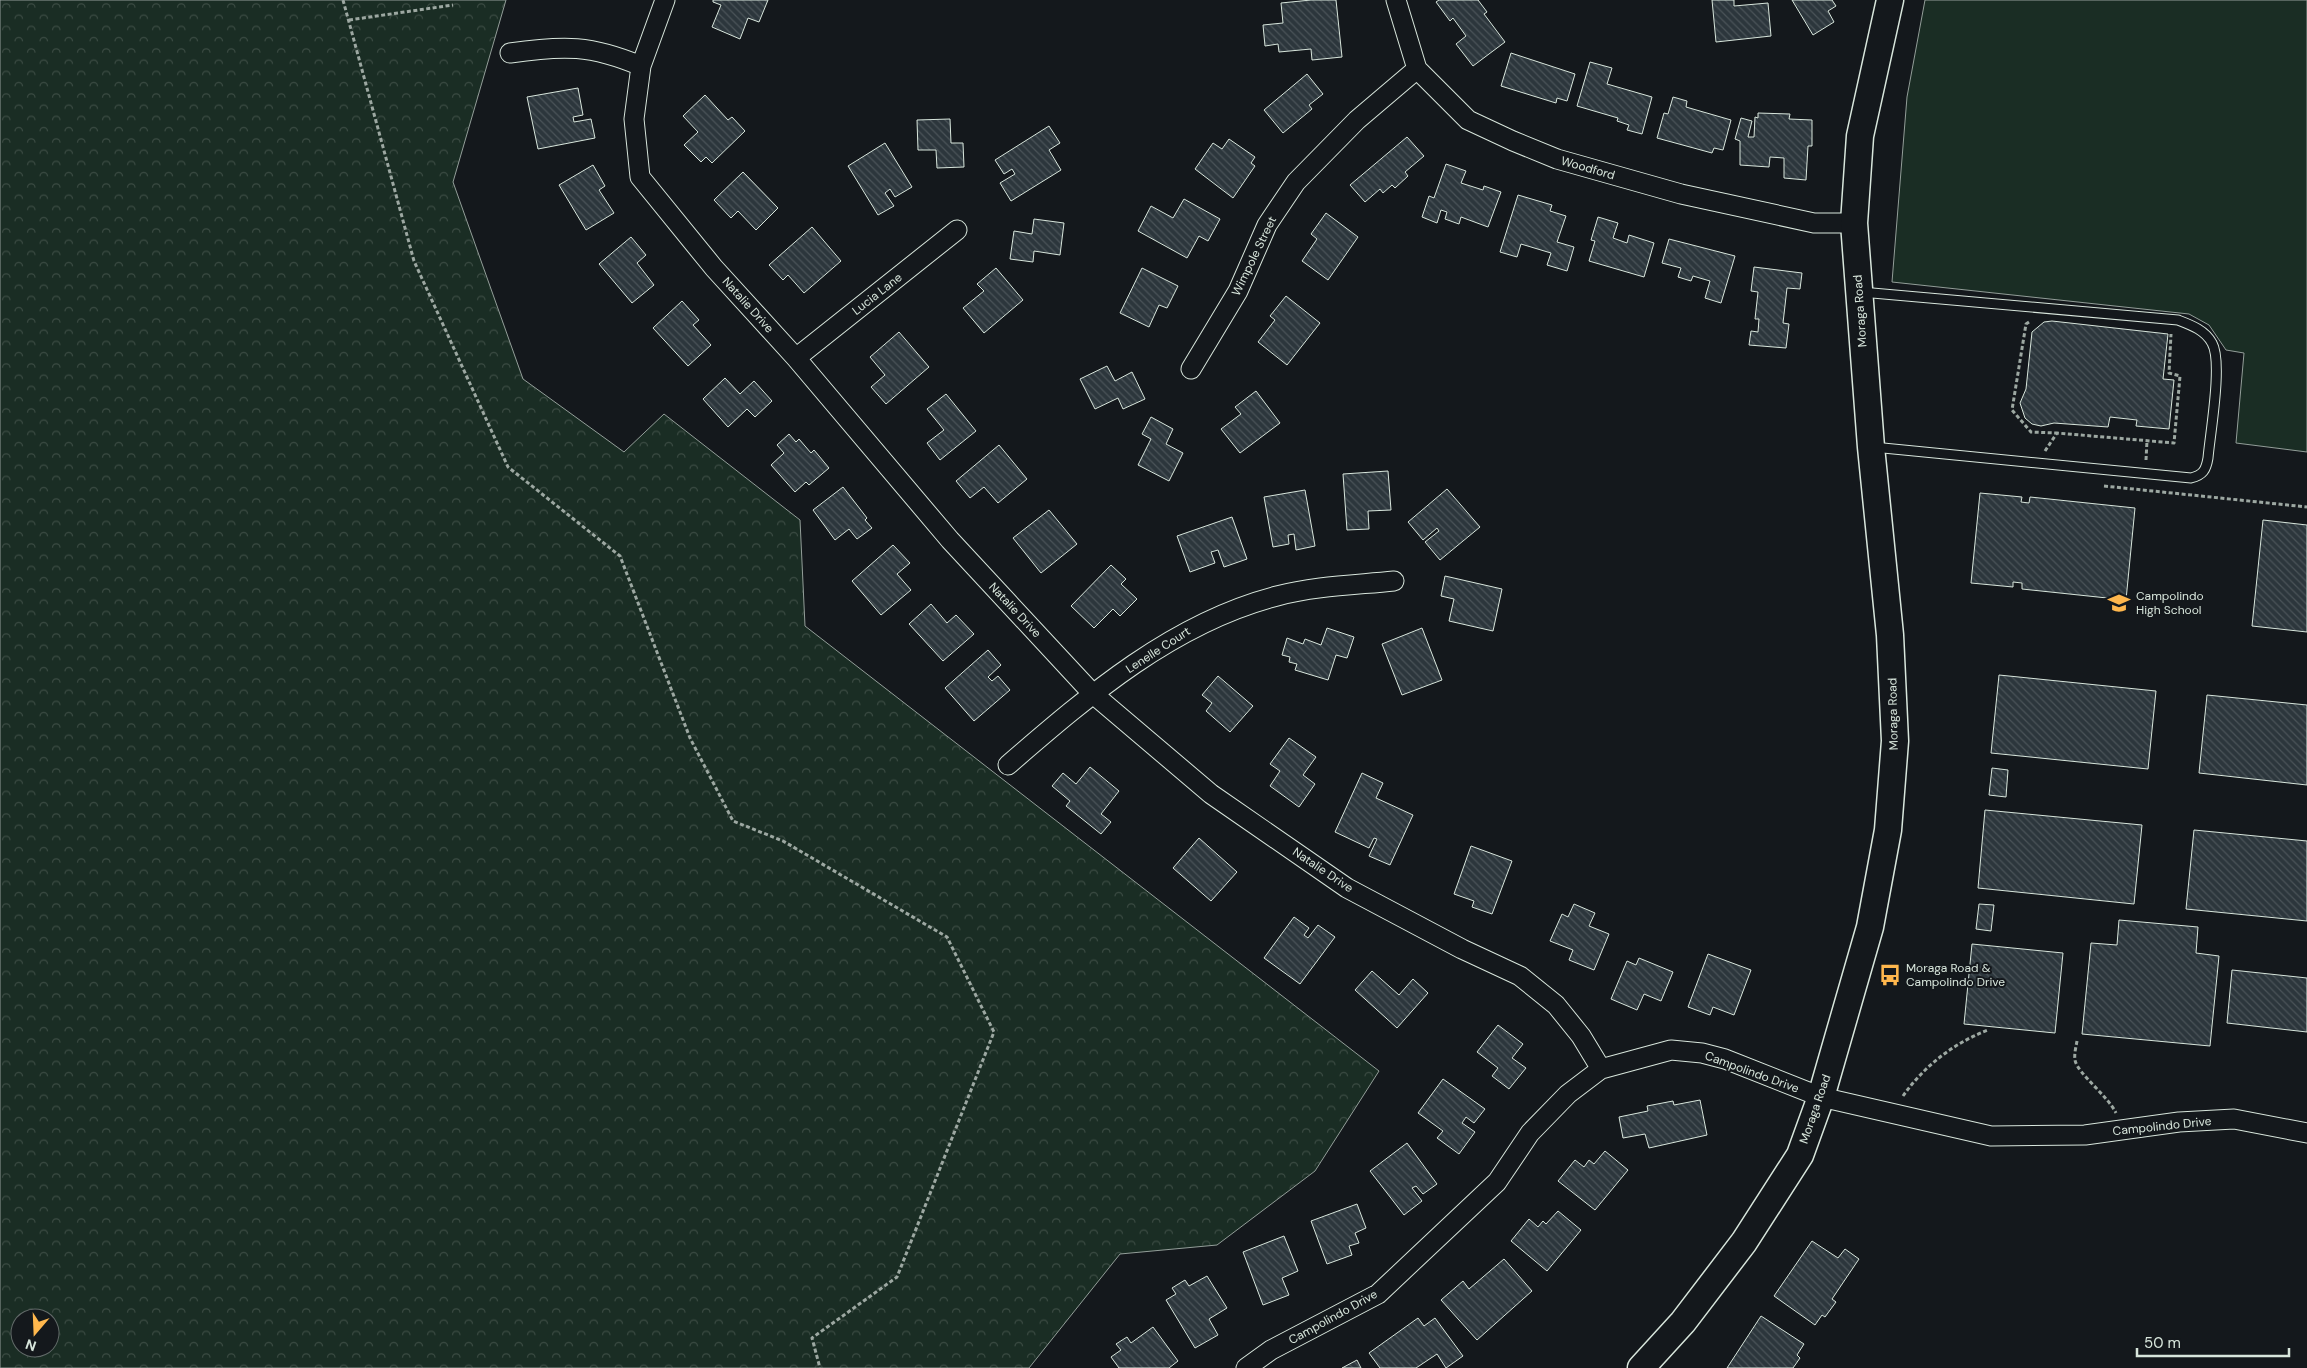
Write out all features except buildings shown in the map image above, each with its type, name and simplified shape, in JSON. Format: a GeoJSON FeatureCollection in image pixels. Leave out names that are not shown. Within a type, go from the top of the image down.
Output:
{"type":"FeatureCollection","features":[{"type":"Feature","properties":{"kind":"main road","name":"Moraga Road"},"geometry":{"type":"LineString","coordinates":[[1641,1368],[1683,1322],[1744,1242],[1800,1155],[1821,1098],[1870,927],[1888,830],[1895,741],[1890,635],[1871,447],[1854,223],[1860,136],[1890,0]]}},
{"type":"Feature","properties":{"kind":"street","name":"Natalie Drive"},"geometry":{"type":"LineString","coordinates":[[665,0],[641,66],[634,119],[640,177],[714,268],[796,358],[950,540],[1092,693],[1211,794],[1347,888],[1462,949],[1520,976],[1556,1004],[1581,1036],[1601,1069]]}},
{"type":"Feature","properties":{"kind":"street","name":"Woodford"},"geometry":{"type":"LineString","coordinates":[[1396,0],[1417,69],[1468,120],[1513,142],[1557,159],[1681,194],[1770,215],[1814,223],[1854,223]]}},
{"type":"Feature","properties":{"kind":"street"},"geometry":{"type":"LineString","coordinates":[[510,53],[549,47],[580,47],[610,53],[641,66]]}},
{"type":"Feature","properties":{"kind":"street","name":"Wimpole Street"},"geometry":{"type":"LineString","coordinates":[[1191,369],[1238,291],[1267,225],[1296,182],[1357,120],[1417,69]]}},
{"type":"Feature","properties":{"kind":"street","name":"Lucia Lane"},"geometry":{"type":"LineString","coordinates":[[796,358],[958,230]]}},
{"type":"Feature","properties":{"kind":"street","name":"Lenelle Court"},"geometry":{"type":"LineString","coordinates":[[1008,765],[1092,693],[1188,629],[1233,611],[1292,593],[1394,581]]}},
{"type":"Feature","properties":{"kind":"street","name":"Campolindo Drive"},"geometry":{"type":"LineString","coordinates":[[1246,1368],[1271,1350],[1378,1294],[1497,1182],[1530,1133],[1568,1094],[1601,1069],[1671,1050],[1702,1053],[1725,1059],[1821,1098],[1990,1136],[2085,1135],[2179,1122],[2234,1119],[2307,1133]]}},
{"type":"Feature","properties":{"kind":"lane"},"geometry":{"type":"LineString","coordinates":[[1859,292],[2178,320],[2198,329],[2213,344],[2216,361],[2206,469],[2199,476],[2191,478],[1871,447]]}},
{"type":"Feature","properties":{"kind":"path"},"geometry":{"type":"LineString","coordinates":[[343,0],[414,261],[508,467],[620,556],[690,738],[733,821],[782,841],[947,937],[994,1032],[897,1277],[812,1338],[820,1368]]}},
{"type":"Feature","properties":{"kind":"path"},"geometry":{"type":"LineString","coordinates":[[349,20],[453,5]]}},
{"type":"Feature","properties":{"kind":"path"},"geometry":{"type":"LineString","coordinates":[[2036,318],[2026,324],[2012,410],[2031,432],[2174,443],[2180,376],[2169,373],[2172,332],[2162,331]]}},
{"type":"Feature","properties":{"kind":"path"},"geometry":{"type":"LineString","coordinates":[[2036,463],[2057,433]]}},
{"type":"Feature","properties":{"kind":"path"},"geometry":{"type":"LineString","coordinates":[[1891,1113],[1914,1080],[1942,1054],[1971,1036],[1988,1030]]}},
{"type":"Feature","properties":{"kind":"path"},"geometry":{"type":"LineString","coordinates":[[2077,1041],[2075,1061],[2080,1070],[2112,1104],[2123,1130]]}},
{"type":"Feature","properties":{"kind":"green space"},"geometry":{"type":"Polygon","coordinates":[[[0,0],[506,0],[453,182],[523,379],[624,452],[664,414],[800,520],[805,626],[1379,1071],[1315,1171],[1217,1245],[1120,1254],[1029,1368],[0,1368],[0,0]]]}},
{"type":"Feature","properties":{"kind":"green space"},"geometry":{"type":"Polygon","coordinates":[[[1925,0],[2307,0],[2307,452],[2236,443],[2244,353],[2226,350],[2209,325],[2189,314],[1892,282],[1907,97],[1925,0]]]}},
{"type":"Feature","properties":{"kind":"place","name":"Campolindo High School"},"geometry":{"type":"Point","coordinates":[2119,603]}},
{"type":"Feature","properties":{"kind":"place","name":"Moraga Road & Campolindo Drive"},"geometry":{"type":"Point","coordinates":[1890,975]}}]}
